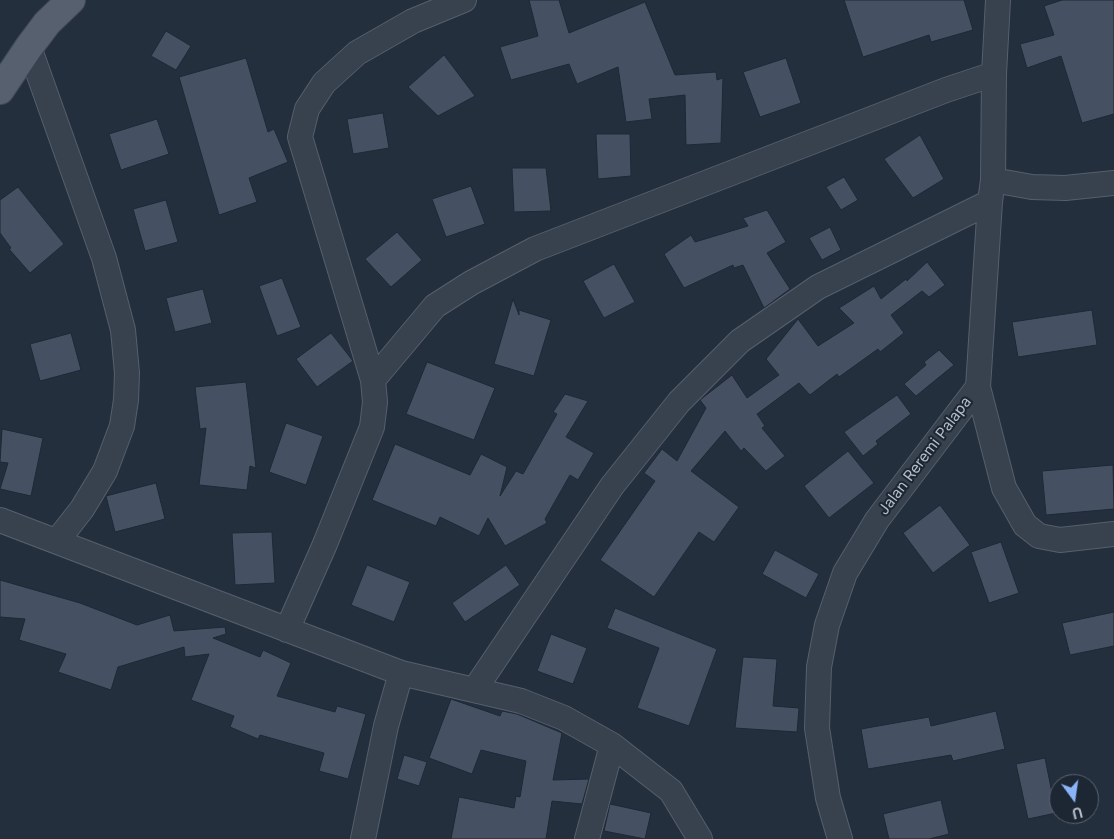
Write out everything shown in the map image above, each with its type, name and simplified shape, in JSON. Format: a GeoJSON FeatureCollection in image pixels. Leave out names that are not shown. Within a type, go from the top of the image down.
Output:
{"type":"FeatureCollection","features":[{"type":"Feature","properties":{"kind":"main road"},"geometry":{"type":"LineString","coordinates":[[0,90],[28,47],[71,0]]}},
{"type":"Feature","properties":{"kind":"street"},"geometry":{"type":"LineString","coordinates":[[287,630],[325,544],[372,427],[375,402],[373,380],[300,137],[307,109],[324,83],[357,53],[413,21],[464,0]]}},
{"type":"Feature","properties":{"kind":"street","name":"Jalan Reremi Palapa"},"geometry":{"type":"LineString","coordinates":[[840,839],[828,798],[817,728],[819,667],[827,625],[845,573],[877,520],[978,387],[992,191],[994,74],[998,0]]}},
{"type":"Feature","properties":{"kind":"street"},"geometry":{"type":"LineString","coordinates":[[28,47],[104,258],[123,330],[127,373],[126,400],[122,426],[105,471],[82,509],[57,542]]}},
{"type":"Feature","properties":{"kind":"street"},"geometry":{"type":"LineString","coordinates":[[373,380],[435,306],[472,283],[535,250],[946,90],[994,74]]}},
{"type":"Feature","properties":{"kind":"street"},"geometry":{"type":"LineString","coordinates":[[474,689],[612,486],[679,402],[740,341],[818,287],[992,191],[1032,186],[1065,188],[1114,183]]}},
{"type":"Feature","properties":{"kind":"street"},"geometry":{"type":"LineString","coordinates":[[978,387],[1004,488],[1025,525],[1039,536],[1060,540],[1114,534]]}},
{"type":"Feature","properties":{"kind":"street"},"geometry":{"type":"LineString","coordinates":[[0,520],[402,673],[521,701],[564,718],[612,745],[671,791],[700,839]]}},
{"type":"Feature","properties":{"kind":"street"},"geometry":{"type":"LineString","coordinates":[[363,839],[386,726],[402,673]]}},
{"type":"Feature","properties":{"kind":"street"},"geometry":{"type":"LineString","coordinates":[[587,839],[612,745]]}},
{"type":"Feature","properties":{"kind":"building"},"geometry":{"type":"Polygon","coordinates":[[[529,0],[559,0],[569,33],[645,2],[675,75],[716,72],[717,80],[723,78],[721,143],[686,145],[685,95],[649,99],[652,119],[626,122],[618,67],[577,84],[569,64],[511,80],[500,47],[538,36],[529,0]]]}},
{"type":"Feature","properties":{"kind":"building"},"geometry":{"type":"Polygon","coordinates":[[[844,0],[964,0],[973,30],[931,42],[929,35],[863,57],[844,0]]]}},
{"type":"Feature","properties":{"kind":"building"},"geometry":{"type":"Polygon","coordinates":[[[1062,0],[1114,0],[1114,114],[1082,123],[1061,56],[1027,68],[1020,44],[1054,35],[1044,6],[1062,0]]]}},
{"type":"Feature","properties":{"kind":"building"},"geometry":{"type":"Polygon","coordinates":[[[166,31],[191,46],[176,70],[151,56],[166,31]]]}},
{"type":"Feature","properties":{"kind":"building"},"geometry":{"type":"Polygon","coordinates":[[[444,55],[475,96],[438,116],[408,87],[444,55]]]}},
{"type":"Feature","properties":{"kind":"building"},"geometry":{"type":"Polygon","coordinates":[[[246,58],[268,132],[274,129],[288,162],[249,178],[257,202],[219,215],[179,77],[246,58]]]}},
{"type":"Feature","properties":{"kind":"building"},"geometry":{"type":"Polygon","coordinates":[[[786,58],[801,103],[760,117],[743,72],[786,58]]]}},
{"type":"Feature","properties":{"kind":"building"},"geometry":{"type":"Polygon","coordinates":[[[383,113],[389,148],[353,154],[347,119],[383,113]]]}},
{"type":"Feature","properties":{"kind":"building"},"geometry":{"type":"Polygon","coordinates":[[[157,119],[169,154],[121,170],[109,134],[157,119]]]}},
{"type":"Feature","properties":{"kind":"building"},"geometry":{"type":"Polygon","coordinates":[[[596,134],[630,134],[631,176],[598,179],[596,134]]]}},
{"type":"Feature","properties":{"kind":"building"},"geometry":{"type":"Polygon","coordinates":[[[920,135],[944,179],[913,198],[884,159],[920,135]]]}},
{"type":"Feature","properties":{"kind":"building"},"geometry":{"type":"Polygon","coordinates":[[[512,168],[546,168],[551,211],[514,212],[512,168]]]}},
{"type":"Feature","properties":{"kind":"building"},"geometry":{"type":"Polygon","coordinates":[[[844,177],[858,200],[841,210],[826,187],[844,177]]]}},
{"type":"Feature","properties":{"kind":"building"},"geometry":{"type":"Polygon","coordinates":[[[471,186],[485,224],[446,237],[432,199],[471,186]]]}},
{"type":"Feature","properties":{"kind":"building"},"geometry":{"type":"Polygon","coordinates":[[[18,187],[64,244],[30,273],[9,249],[11,248],[0,233],[0,200],[18,187]]]}},
{"type":"Feature","properties":{"kind":"building"},"geometry":{"type":"Polygon","coordinates":[[[166,200],[178,242],[145,251],[133,209],[166,200]]]}},
{"type":"Feature","properties":{"kind":"building"},"geometry":{"type":"Polygon","coordinates":[[[767,210],[786,242],[767,253],[790,289],[764,308],[743,265],[734,268],[733,265],[684,288],[664,254],[691,235],[695,242],[748,226],[743,218],[767,210]]]}},
{"type":"Feature","properties":{"kind":"building"},"geometry":{"type":"Polygon","coordinates":[[[830,227],[841,250],[822,260],[809,238],[830,227]]]}},
{"type":"Feature","properties":{"kind":"building"},"geometry":{"type":"Polygon","coordinates":[[[397,232],[422,260],[391,287],[365,259],[397,232]]]}},
{"type":"Feature","properties":{"kind":"building"},"geometry":{"type":"Polygon","coordinates":[[[927,262],[945,285],[929,297],[922,291],[891,315],[904,333],[880,352],[878,349],[839,377],[837,374],[810,395],[799,383],[757,414],[765,426],[762,428],[785,456],[766,471],[744,448],[741,451],[725,431],[691,471],[739,507],[714,542],[699,532],[654,597],[600,560],[655,481],[644,473],[662,449],[677,461],[706,408],[700,400],[732,375],[747,398],[779,375],[766,359],[798,319],[818,346],[854,323],[839,308],[874,286],[881,299],[906,279],[907,281],[927,262]]]}},
{"type":"Feature","properties":{"kind":"building"},"geometry":{"type":"Polygon","coordinates":[[[614,264],[635,302],[604,318],[583,281],[614,264]]]}},
{"type":"Feature","properties":{"kind":"building"},"geometry":{"type":"Polygon","coordinates":[[[282,278],[301,327],[277,336],[259,286],[282,278]]]}},
{"type":"Feature","properties":{"kind":"building"},"geometry":{"type":"Polygon","coordinates":[[[203,289],[212,323],[175,332],[166,298],[203,289]]]}},
{"type":"Feature","properties":{"kind":"building"},"geometry":{"type":"Polygon","coordinates":[[[513,299],[519,315],[519,310],[551,320],[534,376],[494,364],[513,299]]]}},
{"type":"Feature","properties":{"kind":"building"},"geometry":{"type":"Polygon","coordinates":[[[1092,310],[1097,345],[1018,357],[1012,322],[1092,310]]]}},
{"type":"Feature","properties":{"kind":"building"},"geometry":{"type":"Polygon","coordinates":[[[71,333],[81,370],[40,381],[30,344],[71,333]]]}},
{"type":"Feature","properties":{"kind":"building"},"geometry":{"type":"Polygon","coordinates":[[[331,333],[353,361],[317,387],[296,359],[331,333]]]}},
{"type":"Feature","properties":{"kind":"building"},"geometry":{"type":"Polygon","coordinates":[[[939,350],[954,365],[916,396],[904,384],[926,365],[924,362],[939,350]]]}},
{"type":"Feature","properties":{"kind":"building"},"geometry":{"type":"Polygon","coordinates":[[[427,362],[495,388],[474,440],[406,414],[427,362]]]}},
{"type":"Feature","properties":{"kind":"building"},"geometry":{"type":"Polygon","coordinates":[[[246,382],[256,468],[250,466],[247,490],[199,485],[206,428],[200,429],[195,387],[246,382]]]}},
{"type":"Feature","properties":{"kind":"building"},"geometry":{"type":"Polygon","coordinates":[[[565,394],[588,401],[566,437],[594,453],[578,480],[570,475],[545,519],[547,523],[505,546],[488,518],[479,536],[440,517],[436,526],[372,500],[395,444],[470,475],[481,454],[507,467],[500,496],[516,471],[523,474],[557,414],[553,412],[565,394]]]}},
{"type":"Feature","properties":{"kind":"building"},"geometry":{"type":"Polygon","coordinates":[[[897,395],[911,414],[876,441],[878,444],[863,456],[844,432],[897,395]]]}},
{"type":"Feature","properties":{"kind":"building"},"geometry":{"type":"Polygon","coordinates":[[[286,423],[323,436],[306,485],[269,472],[286,423]]]}},
{"type":"Feature","properties":{"kind":"building"},"geometry":{"type":"Polygon","coordinates":[[[2,429],[43,438],[31,496],[0,489],[8,463],[0,462],[2,429]]]}},
{"type":"Feature","properties":{"kind":"building"},"geometry":{"type":"Polygon","coordinates":[[[848,451],[874,483],[829,518],[804,486],[848,451]]]}},
{"type":"Feature","properties":{"kind":"building"},"geometry":{"type":"Polygon","coordinates":[[[1113,465],[1114,509],[1046,515],[1042,471],[1113,465]]]}},
{"type":"Feature","properties":{"kind":"building"},"geometry":{"type":"Polygon","coordinates":[[[156,483],[165,519],[115,532],[106,496],[156,483]]]}},
{"type":"Feature","properties":{"kind":"building"},"geometry":{"type":"Polygon","coordinates":[[[940,505],[970,545],[933,573],[903,533],[940,505]]]}},
{"type":"Feature","properties":{"kind":"building"},"geometry":{"type":"Polygon","coordinates":[[[272,532],[275,583],[235,585],[232,533],[272,532]]]}},
{"type":"Feature","properties":{"kind":"building"},"geometry":{"type":"Polygon","coordinates":[[[1001,542],[1019,593],[989,603],[971,552],[1001,542]]]}},
{"type":"Feature","properties":{"kind":"building"},"geometry":{"type":"Polygon","coordinates":[[[775,550],[819,574],[806,598],[762,574],[775,550]]]}},
{"type":"Feature","properties":{"kind":"building"},"geometry":{"type":"Polygon","coordinates":[[[367,565],[410,582],[394,622],[351,605],[367,565]]]}},
{"type":"Feature","properties":{"kind":"building"},"geometry":{"type":"Polygon","coordinates":[[[506,565],[520,585],[465,622],[452,603],[506,565]]]}},
{"type":"Feature","properties":{"kind":"building"},"geometry":{"type":"Polygon","coordinates":[[[0,580],[80,603],[137,625],[170,615],[174,631],[225,627],[226,634],[213,638],[260,657],[263,650],[291,663],[277,696],[335,712],[337,706],[366,714],[348,779],[319,771],[324,753],[260,735],[258,739],[230,727],[234,716],[191,700],[209,654],[185,657],[184,647],[118,667],[111,690],[58,672],[66,654],[19,640],[25,619],[0,617],[0,580]]]}},
{"type":"Feature","properties":{"kind":"building"},"geometry":{"type":"Polygon","coordinates":[[[615,608],[717,649],[689,726],[637,708],[659,648],[607,628],[615,608]]]}},
{"type":"Feature","properties":{"kind":"building"},"geometry":{"type":"Polygon","coordinates":[[[1114,612],[1114,646],[1070,655],[1062,623],[1114,612]]]}},
{"type":"Feature","properties":{"kind":"building"},"geometry":{"type":"Polygon","coordinates":[[[551,634],[587,648],[573,684],[537,671],[551,634]]]}},
{"type":"Feature","properties":{"kind":"building"},"geometry":{"type":"Polygon","coordinates":[[[743,657],[777,659],[773,706],[799,708],[797,732],[735,728],[743,657]]]}},
{"type":"Feature","properties":{"kind":"building"},"geometry":{"type":"Polygon","coordinates":[[[451,699],[500,716],[502,711],[517,714],[562,733],[553,780],[589,779],[582,804],[552,801],[546,839],[451,839],[459,797],[514,808],[516,796],[520,797],[526,761],[481,750],[472,774],[429,758],[451,699]]]}},
{"type":"Feature","properties":{"kind":"building"},"geometry":{"type":"Polygon","coordinates":[[[996,711],[1005,749],[953,761],[951,755],[868,769],[861,729],[929,717],[931,726],[996,711]]]}},
{"type":"Feature","properties":{"kind":"building"},"geometry":{"type":"Polygon","coordinates":[[[404,755],[427,762],[419,786],[397,779],[404,755]]]}},
{"type":"Feature","properties":{"kind":"building"},"geometry":{"type":"Polygon","coordinates":[[[1045,758],[1049,778],[1049,814],[1028,819],[1016,764],[1045,758]]]}},
{"type":"Feature","properties":{"kind":"building"},"geometry":{"type":"Polygon","coordinates":[[[941,800],[949,834],[929,839],[889,839],[883,814],[941,800]]]}},
{"type":"Feature","properties":{"kind":"building"},"geometry":{"type":"Polygon","coordinates":[[[610,804],[651,813],[645,839],[604,831],[610,804]]]}}]}
